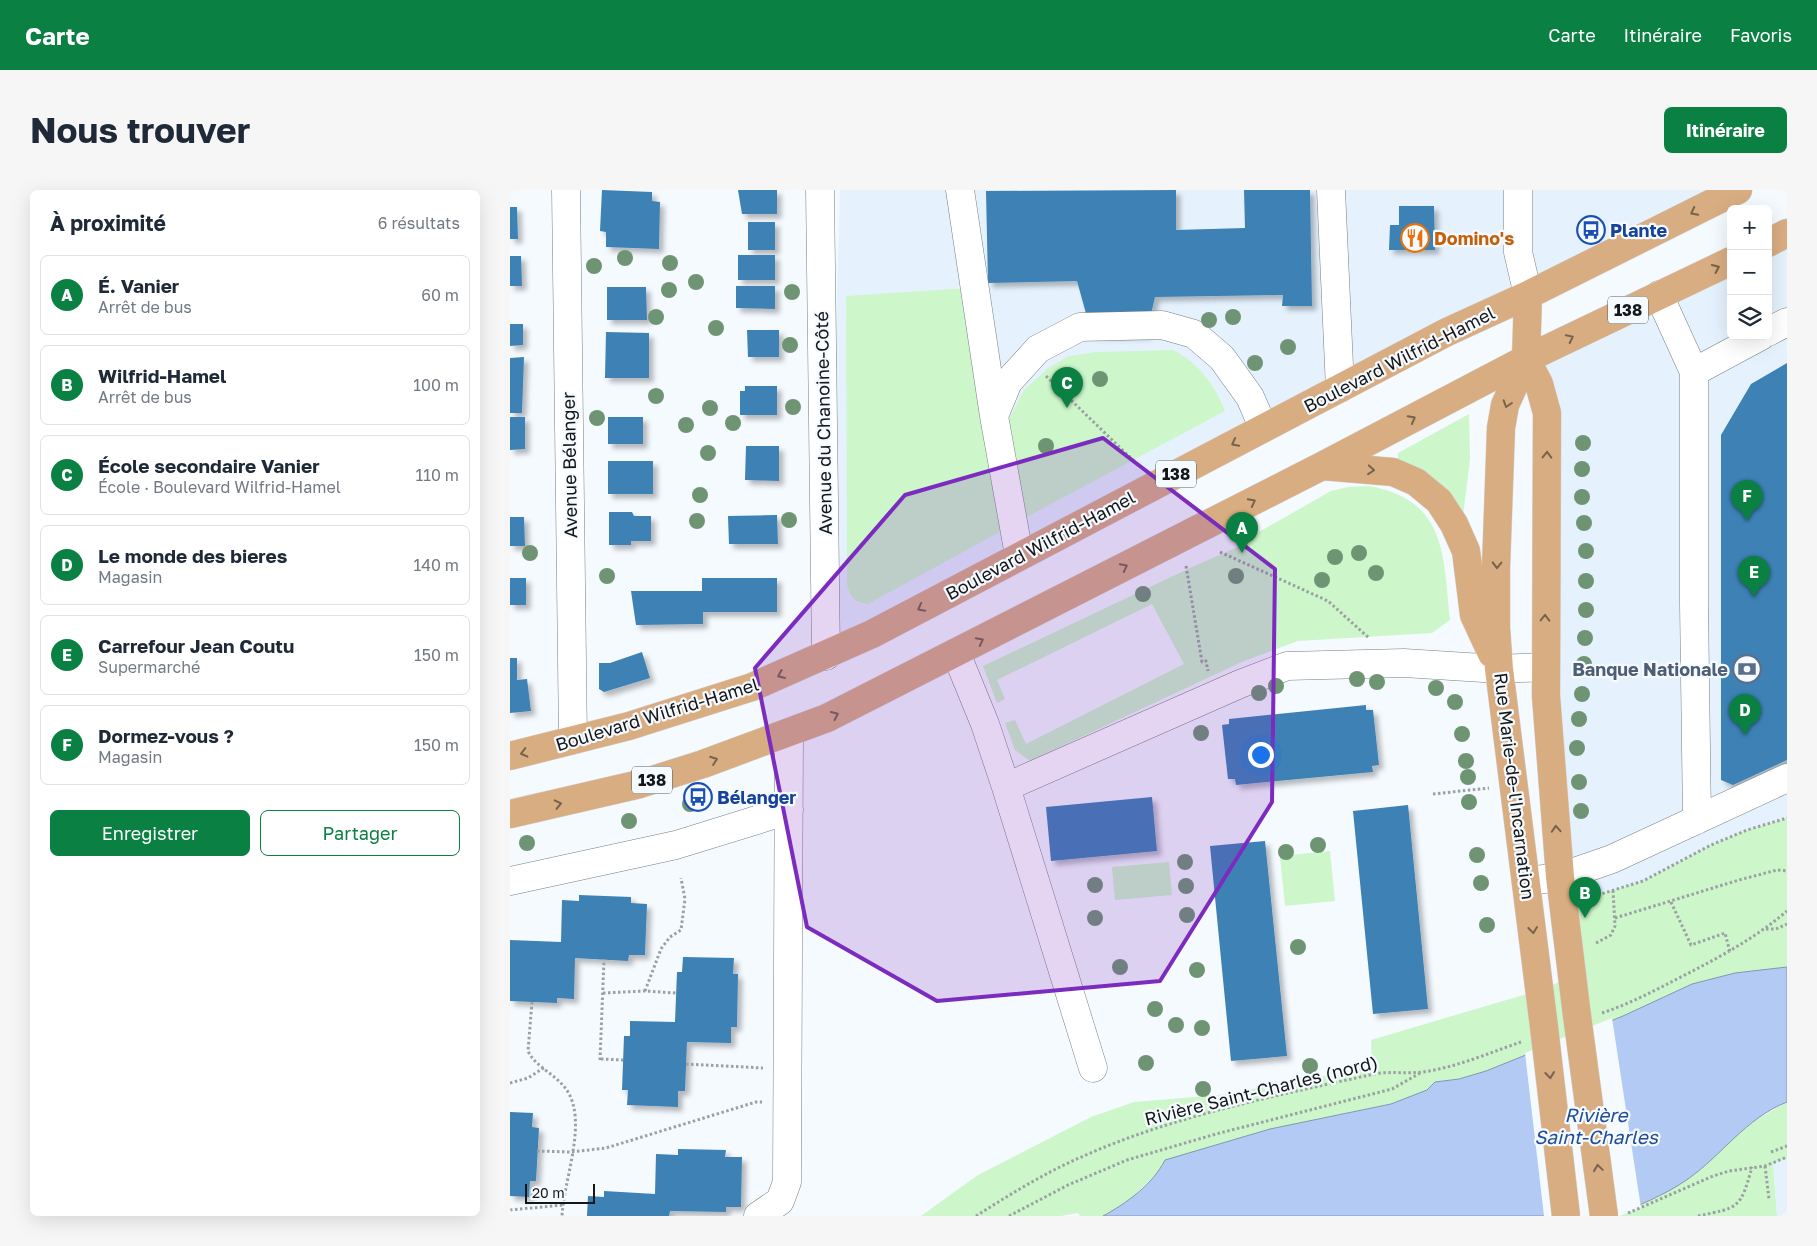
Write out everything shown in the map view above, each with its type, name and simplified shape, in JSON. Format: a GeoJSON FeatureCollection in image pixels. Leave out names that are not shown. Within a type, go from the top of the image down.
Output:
{"type":"FeatureCollection","features":[{"type":"Feature","properties":{"kind":"main road","name":"Boulevard Wilfrid-Hamel"},"geometry":{"type":"LineString","coordinates":[[510,756],[629,726],[752,687],[826,656],[872,634],[1019,555],[1447,332],[1528,295],[1738,190]]}},
{"type":"Feature","properties":{"kind":"main road"},"geometry":{"type":"LineString","coordinates":[[1772,240],[1787,233]]}},
{"type":"Feature","properties":{"kind":"main road","name":"138"},"geometry":{"type":"LineString","coordinates":[[510,814],[640,784],[790,732],[860,703],[1526,359],[1727,263]]}},
{"type":"Feature","properties":{"kind":"main road","name":"Rue Marie-de-l'Incarnation"},"geometry":{"type":"LineString","coordinates":[[1528,295],[1526,359],[1506,405],[1501,428],[1496,576],[1499,669],[1528,881],[1566,1216]]}},
{"type":"Feature","properties":{"kind":"main road","name":"Rue Marie-de-l'Incarnation"},"geometry":{"type":"LineString","coordinates":[[1526,359],[1540,384],[1547,413],[1545,666],[1560,877],[1604,1216]]}},
{"type":"Feature","properties":{"kind":"main road"},"geometry":{"type":"LineString","coordinates":[[1322,466],[1393,472],[1416,482],[1439,501],[1454,524],[1466,551],[1474,615],[1499,669]]}},
{"type":"Feature","properties":{"kind":"street","name":"Avenue Bélanger"},"geometry":{"type":"LineString","coordinates":[[566,190],[573,740]]}},
{"type":"Feature","properties":{"kind":"street","name":"Avenue du Chanoine-Côté"},"geometry":{"type":"LineString","coordinates":[[820,190],[826,656]]}},
{"type":"Feature","properties":{"kind":"street"},"geometry":{"type":"LineString","coordinates":[[960,190],[994,416],[1019,555]]}},
{"type":"Feature","properties":{"kind":"street"},"geometry":{"type":"LineString","coordinates":[[1331,190],[1340,388]]}},
{"type":"Feature","properties":{"kind":"street"},"geometry":{"type":"LineString","coordinates":[[1518,190],[1518,252],[1528,295]]}},
{"type":"Feature","properties":{"kind":"street"},"geometry":{"type":"LineString","coordinates":[[1659,295],[1694,372],[1694,604],[1697,820]]}},
{"type":"Feature","properties":{"kind":"street"},"geometry":{"type":"LineString","coordinates":[[1772,330],[1787,322]]}},
{"type":"Feature","properties":{"kind":"street"},"geometry":{"type":"LineString","coordinates":[[994,416],[1008,382],[1038,349],[1080,327],[1162,325],[1194,334],[1222,358],[1250,397],[1264,428]]}},
{"type":"Feature","properties":{"kind":"street"},"geometry":{"type":"LineString","coordinates":[[1694,372],[1754,340]]}},
{"type":"Feature","properties":{"kind":"street"},"geometry":{"type":"LineString","coordinates":[[956,653],[985,724],[1006,787],[1093,1068]]}},
{"type":"Feature","properties":{"kind":"street"},"geometry":{"type":"LineString","coordinates":[[1006,787],[1287,666],[1395,663],[1499,669],[1545,666]]}},
{"type":"Feature","properties":{"kind":"street"},"geometry":{"type":"LineString","coordinates":[[758,1216],[780,1201],[788,1182],[790,732]]}},
{"type":"Feature","properties":{"kind":"street"},"geometry":{"type":"LineString","coordinates":[[1528,881],[1560,877],[1612,859],[1787,778]]}},
{"type":"Feature","properties":{"kind":"street"},"geometry":{"type":"LineString","coordinates":[[510,881],[676,845],[789,810]]}},
{"type":"Feature","properties":{"kind":"path"},"geometry":{"type":"LineString","coordinates":[[1029,359],[1137,464]]}},
{"type":"Feature","properties":{"kind":"path"},"geometry":{"type":"LineString","coordinates":[[1220,552],[1328,601],[1395,663]]}},
{"type":"Feature","properties":{"kind":"path"},"geometry":{"type":"LineString","coordinates":[[1186,566],[1202,662],[1206,661],[1212,697]]}},
{"type":"Feature","properties":{"kind":"path"},"geometry":{"type":"LineString","coordinates":[[1433,794],[1515,785]]}},
{"type":"Feature","properties":{"kind":"path"},"geometry":{"type":"LineString","coordinates":[[1564,905],[1643,881],[1681,859],[1747,830],[1787,818]]}},
{"type":"Feature","properties":{"kind":"path"},"geometry":{"type":"LineString","coordinates":[[1596,943],[1611,935],[1615,926],[1612,859]]}},
{"type":"Feature","properties":{"kind":"path"},"geometry":{"type":"LineString","coordinates":[[1615,918],[1777,870],[1787,871]]}},
{"type":"Feature","properties":{"kind":"path"},"geometry":{"type":"LineString","coordinates":[[645,990],[661,949],[670,937],[681,930],[685,899],[681,878]]}},
{"type":"Feature","properties":{"kind":"path"},"geometry":{"type":"LineString","coordinates":[[1671,902],[1691,945],[1725,933],[1730,952]]}},
{"type":"Feature","properties":{"kind":"path"},"geometry":{"type":"LineString","coordinates":[[1787,911],[1766,929],[1776,929],[1787,924]]}},
{"type":"Feature","properties":{"kind":"path"},"geometry":{"type":"LineString","coordinates":[[604,959],[601,1060],[623,1060]]}},
{"type":"Feature","properties":{"kind":"path"},"geometry":{"type":"LineString","coordinates":[[603,993],[645,990],[676,993]]}},
{"type":"Feature","properties":{"kind":"path"},"geometry":{"type":"LineString","coordinates":[[532,1002],[528,1051],[560,1081],[573,1101],[576,1114],[576,1131],[571,1152],[562,1216]]}},
{"type":"Feature","properties":{"kind":"path"},"geometry":{"type":"LineString","coordinates":[[686,1064],[788,1070]]}},
{"type":"Feature","properties":{"kind":"path"},"geometry":{"type":"LineString","coordinates":[[510,1083],[528,1078],[545,1067]]}},
{"type":"Feature","properties":{"kind":"path","name":"Rivière Saint-Charles (nord)"},"geometry":{"type":"LineString","coordinates":[[976,1216],[1078,1158],[1144,1132],[1226,1109],[1382,1072],[1422,1072],[1392,1090],[1216,1134],[1127,1160],[1068,1185],[1009,1216]]}},
{"type":"Feature","properties":{"kind":"path"},"geometry":{"type":"LineString","coordinates":[[537,1151],[571,1152],[606,1148],[756,1102]]}},
{"type":"Feature","properties":{"kind":"path"},"geometry":{"type":"LineString","coordinates":[[1771,1152],[1787,1146]]}},
{"type":"Feature","properties":{"kind":"path"},"geometry":{"type":"LineString","coordinates":[[1621,1216],[1713,1176],[1765,1166],[1787,1157]]}},
{"type":"Feature","properties":{"kind":"path"},"geometry":{"type":"LineString","coordinates":[[1765,1166],[1769,1198]]}},
{"type":"Feature","properties":{"kind":"path"},"geometry":{"type":"LineString","coordinates":[[1698,1216],[1728,1211],[1741,1199],[1752,1167]]}},
{"type":"Feature","properties":{"kind":"path"},"geometry":{"type":"LineString","coordinates":[[510,1210],[563,1205]]}},
{"type":"Feature","properties":{"kind":"highlighted area"},"geometry":{"type":"Polygon","coordinates":[[[1103,438],[1275,569],[1272,802],[1160,981],[937,1001],[807,927],[755,668],[905,495],[1103,438]]]}},
{"type":"Feature","properties":{"kind":"shaded area"},"geometry":{"type":"Polygon","coordinates":[[[840,190],[1738,190],[826,656],[840,190]]]}},
{"type":"Feature","properties":{"kind":"shaded area"},"geometry":{"type":"Polygon","coordinates":[[[1787,233],[1787,818],[1747,830],[1711,845],[1643,881],[1563,905],[1547,413],[1526,359],[1727,263],[1727,340],[1772,340],[1772,241],[1787,233]]]}},
{"type":"Feature","properties":{"kind":"shaded area"},"geometry":{"type":"Polygon","coordinates":[[[1787,1159],[1787,1216],[1777,1216],[1773,1163],[1787,1159]]]}},
{"type":"Feature","properties":{"kind":"green space"},"geometry":{"type":"Polygon","coordinates":[[[967,288],[1003,530],[868,604],[859,602],[851,596],[847,584],[846,296],[967,288]]]}},
{"type":"Feature","properties":{"kind":"green space"},"geometry":{"type":"Polygon","coordinates":[[[1173,350],[1191,361],[1205,376],[1216,392],[1225,411],[1021,520],[1006,425],[1024,390],[1048,368],[1069,356],[1096,352],[1173,350]]]}},
{"type":"Feature","properties":{"kind":"green space"},"geometry":{"type":"Polygon","coordinates":[[[1469,414],[1470,459],[1462,524],[1398,461],[1398,453],[1469,414]]]}},
{"type":"Feature","properties":{"kind":"green space"},"geometry":{"type":"Polygon","coordinates":[[[1369,486],[1395,493],[1414,504],[1427,517],[1436,534],[1442,553],[1450,620],[1432,633],[1298,641],[1244,661],[1030,761],[1015,750],[1005,723],[1015,720],[1026,744],[1184,664],[1152,604],[997,680],[1005,699],[997,703],[983,666],[1249,542],[1250,537],[1331,491],[1348,487],[1369,486]]]}},
{"type":"Feature","properties":{"kind":"green space"},"geometry":{"type":"Polygon","coordinates":[[[1787,818],[1787,967],[1735,973],[1692,984],[1623,1016],[1486,1071],[1459,1079],[1435,1082],[1427,1090],[1391,1104],[1270,1129],[1160,1170],[1126,1204],[1103,1216],[1080,1216],[1078,1213],[1061,1216],[921,1216],[978,1175],[1091,1117],[1134,1102],[1219,1095],[1372,1067],[1371,1040],[1540,990],[1572,977],[1563,905],[1643,881],[1711,845],[1747,830],[1787,818]]]}},
{"type":"Feature","properties":{"kind":"green space"},"geometry":{"type":"Polygon","coordinates":[[[1330,851],[1335,901],[1285,906],[1280,856],[1330,851]]]}},
{"type":"Feature","properties":{"kind":"green space"},"geometry":{"type":"Polygon","coordinates":[[[1169,862],[1172,895],[1115,900],[1112,867],[1169,862]]]}},
{"type":"Feature","properties":{"kind":"green space"},"geometry":{"type":"Polygon","coordinates":[[[1787,1102],[1787,1159],[1773,1163],[1777,1216],[1612,1216],[1736,1136],[1754,1121],[1787,1102]]]}},
{"type":"Feature","properties":{"kind":"water","name":"Rivière Saint-Charles"},"geometry":{"type":"Polygon","coordinates":[[[1787,967],[1787,1102],[1759,1117],[1679,1185],[1651,1200],[1612,1216],[1103,1216],[1121,1205],[1146,1185],[1154,1177],[1165,1160],[1270,1129],[1391,1104],[1427,1090],[1435,1082],[1459,1079],[1486,1071],[1623,1016],[1692,984],[1735,973],[1787,967]]]}},
{"type":"Feature","properties":{"kind":"pier"},"geometry":{"type":"Polygon","coordinates":[[[1612,1018],[1641,1208],[1619,1216],[1544,1216],[1525,1053],[1612,1018]]]}},
{"type":"Feature","properties":{"kind":"building"},"geometry":{"type":"Polygon","coordinates":[[[602,190],[652,192],[652,201],[660,202],[659,249],[606,247],[606,232],[600,231],[602,190]]]}},
{"type":"Feature","properties":{"kind":"building"},"geometry":{"type":"Polygon","coordinates":[[[738,190],[777,190],[777,214],[742,214],[738,190]]]}},
{"type":"Feature","properties":{"kind":"building"},"geometry":{"type":"Polygon","coordinates":[[[1176,190],[1176,230],[1245,228],[1244,190],[1310,190],[1312,306],[1282,306],[1283,295],[1155,297],[1146,335],[1092,335],[1077,281],[988,283],[986,191],[1176,190]]]}},
{"type":"Feature","properties":{"kind":"building"},"geometry":{"type":"Polygon","coordinates":[[[1399,206],[1434,206],[1435,250],[1389,250],[1390,225],[1399,225],[1399,206]]]}},
{"type":"Feature","properties":{"kind":"building"},"geometry":{"type":"Polygon","coordinates":[[[510,207],[517,207],[518,239],[510,239],[510,207]]]}},
{"type":"Feature","properties":{"kind":"building"},"geometry":{"type":"Polygon","coordinates":[[[748,222],[775,222],[775,250],[748,250],[748,222]]]}},
{"type":"Feature","properties":{"kind":"building"},"geometry":{"type":"Polygon","coordinates":[[[738,255],[775,255],[775,280],[738,280],[738,255]]]}},
{"type":"Feature","properties":{"kind":"building"},"geometry":{"type":"Polygon","coordinates":[[[510,256],[521,256],[522,286],[510,286],[510,256]]]}},
{"type":"Feature","properties":{"kind":"building"},"geometry":{"type":"Polygon","coordinates":[[[736,286],[775,286],[775,309],[736,308],[736,286]]]}},
{"type":"Feature","properties":{"kind":"building"},"geometry":{"type":"Polygon","coordinates":[[[607,287],[646,287],[647,320],[607,320],[607,287]]]}},
{"type":"Feature","properties":{"kind":"building"},"geometry":{"type":"Polygon","coordinates":[[[510,324],[523,324],[523,345],[510,346],[510,324]]]}},
{"type":"Feature","properties":{"kind":"building"},"geometry":{"type":"Polygon","coordinates":[[[747,330],[779,330],[779,357],[748,357],[747,330]]]}},
{"type":"Feature","properties":{"kind":"building"},"geometry":{"type":"Polygon","coordinates":[[[606,332],[649,333],[649,378],[605,378],[606,332]]]}},
{"type":"Feature","properties":{"kind":"building"},"geometry":{"type":"Polygon","coordinates":[[[524,357],[522,413],[510,413],[510,358],[524,357]]]}},
{"type":"Feature","properties":{"kind":"building"},"geometry":{"type":"Polygon","coordinates":[[[1787,363],[1787,760],[1733,785],[1721,780],[1721,435],[1751,384],[1787,363]]]}},
{"type":"Feature","properties":{"kind":"building"},"geometry":{"type":"Polygon","coordinates":[[[745,386],[777,386],[777,415],[740,415],[740,391],[745,391],[745,386]]]}},
{"type":"Feature","properties":{"kind":"building"},"geometry":{"type":"Polygon","coordinates":[[[510,417],[525,417],[525,449],[510,450],[510,417]]]}},
{"type":"Feature","properties":{"kind":"building"},"geometry":{"type":"Polygon","coordinates":[[[608,417],[643,417],[643,444],[608,444],[608,417]]]}},
{"type":"Feature","properties":{"kind":"building"},"geometry":{"type":"Polygon","coordinates":[[[746,446],[779,446],[779,481],[745,480],[746,446]]]}},
{"type":"Feature","properties":{"kind":"building"},"geometry":{"type":"Polygon","coordinates":[[[608,461],[653,461],[653,494],[608,494],[608,461]]]}},
{"type":"Feature","properties":{"kind":"building"},"geometry":{"type":"Polygon","coordinates":[[[609,512],[632,512],[634,516],[651,516],[651,541],[631,541],[631,545],[609,545],[609,512]]]}},
{"type":"Feature","properties":{"kind":"building"},"geometry":{"type":"Polygon","coordinates":[[[777,515],[778,544],[729,544],[728,516],[777,515]]]}},
{"type":"Feature","properties":{"kind":"building"},"geometry":{"type":"Polygon","coordinates":[[[510,517],[524,517],[525,546],[510,546],[510,517]]]}},
{"type":"Feature","properties":{"kind":"building"},"geometry":{"type":"Polygon","coordinates":[[[510,578],[526,578],[526,605],[510,605],[510,578]]]}},
{"type":"Feature","properties":{"kind":"building"},"geometry":{"type":"Polygon","coordinates":[[[702,578],[777,578],[777,612],[703,612],[703,624],[636,625],[631,591],[702,591],[702,578]]]}},
{"type":"Feature","properties":{"kind":"building"},"geometry":{"type":"Polygon","coordinates":[[[642,652],[650,678],[604,692],[599,689],[599,663],[610,663],[642,652]]]}},
{"type":"Feature","properties":{"kind":"building"},"geometry":{"type":"Polygon","coordinates":[[[510,658],[517,658],[517,680],[527,679],[531,711],[510,713],[510,658]]]}},
{"type":"Feature","properties":{"kind":"building"},"geometry":{"type":"Polygon","coordinates":[[[1366,705],[1366,710],[1373,710],[1379,765],[1372,766],[1373,772],[1236,785],[1235,779],[1228,779],[1222,725],[1229,724],[1229,719],[1366,705]]]}},
{"type":"Feature","properties":{"kind":"building"},"geometry":{"type":"Polygon","coordinates":[[[1152,797],[1157,851],[1051,861],[1046,807],[1152,797]]]}},
{"type":"Feature","properties":{"kind":"building"},"geometry":{"type":"Polygon","coordinates":[[[1408,805],[1428,1009],[1373,1014],[1353,811],[1408,805]]]}},
{"type":"Feature","properties":{"kind":"building"},"geometry":{"type":"Polygon","coordinates":[[[1265,841],[1287,1056],[1231,1061],[1210,846],[1265,841]]]}},
{"type":"Feature","properties":{"kind":"building"},"geometry":{"type":"Polygon","coordinates":[[[579,895],[631,897],[631,903],[647,904],[645,955],[629,955],[628,961],[575,958],[574,999],[557,998],[557,1003],[510,1001],[510,940],[561,942],[562,900],[579,901],[579,895]]]}},
{"type":"Feature","properties":{"kind":"building"},"geometry":{"type":"Polygon","coordinates":[[[683,957],[734,958],[733,974],[738,974],[737,1027],[731,1027],[731,1043],[687,1042],[685,1091],[678,1091],[678,1107],[627,1105],[628,1090],[622,1090],[624,1036],[630,1036],[630,1021],[675,1022],[677,972],[682,972],[683,957]]]}},
{"type":"Feature","properties":{"kind":"building"},"geometry":{"type":"Polygon","coordinates":[[[510,1112],[533,1113],[532,1127],[539,1128],[536,1181],[530,1181],[529,1197],[510,1196],[510,1112]]]}},
{"type":"Feature","properties":{"kind":"building"},"geometry":{"type":"Polygon","coordinates":[[[678,1149],[726,1150],[725,1157],[742,1157],[741,1207],[726,1207],[726,1212],[670,1211],[669,1216],[587,1216],[588,1196],[604,1197],[604,1191],[655,1194],[656,1154],[678,1155],[678,1149]]]}},
{"type":"Feature","properties":{"kind":"place","name":"Plante"},"geometry":{"type":"Point","coordinates":[1591,230]}},
{"type":"Feature","properties":{"kind":"place","name":"Domino's"},"geometry":{"type":"Point","coordinates":[1415,238]}},
{"type":"Feature","properties":{"kind":"place","name":"École secondaire Vanier"},"geometry":{"type":"Point","coordinates":[1067,408]}},
{"type":"Feature","properties":{"kind":"place","name":"Dormez-vous ?"},"geometry":{"type":"Point","coordinates":[1747,521]}},
{"type":"Feature","properties":{"kind":"place","name":"É. Vanier"},"geometry":{"type":"Point","coordinates":[1242,553]}},
{"type":"Feature","properties":{"kind":"place","name":"Carrefour Jean Coutu"},"geometry":{"type":"Point","coordinates":[1754,597]}},
{"type":"Feature","properties":{"kind":"place","name":"Banque Nationale"},"geometry":{"type":"Point","coordinates":[1747,669]}},
{"type":"Feature","properties":{"kind":"place","name":"Le monde des bieres"},"geometry":{"type":"Point","coordinates":[1745,735]}},
{"type":"Feature","properties":{"kind":"place","name":"Bélanger"},"geometry":{"type":"Point","coordinates":[698,797]}},
{"type":"Feature","properties":{"kind":"place","name":"Wilfrid-Hamel"},"geometry":{"type":"Point","coordinates":[1585,918]}}]}
